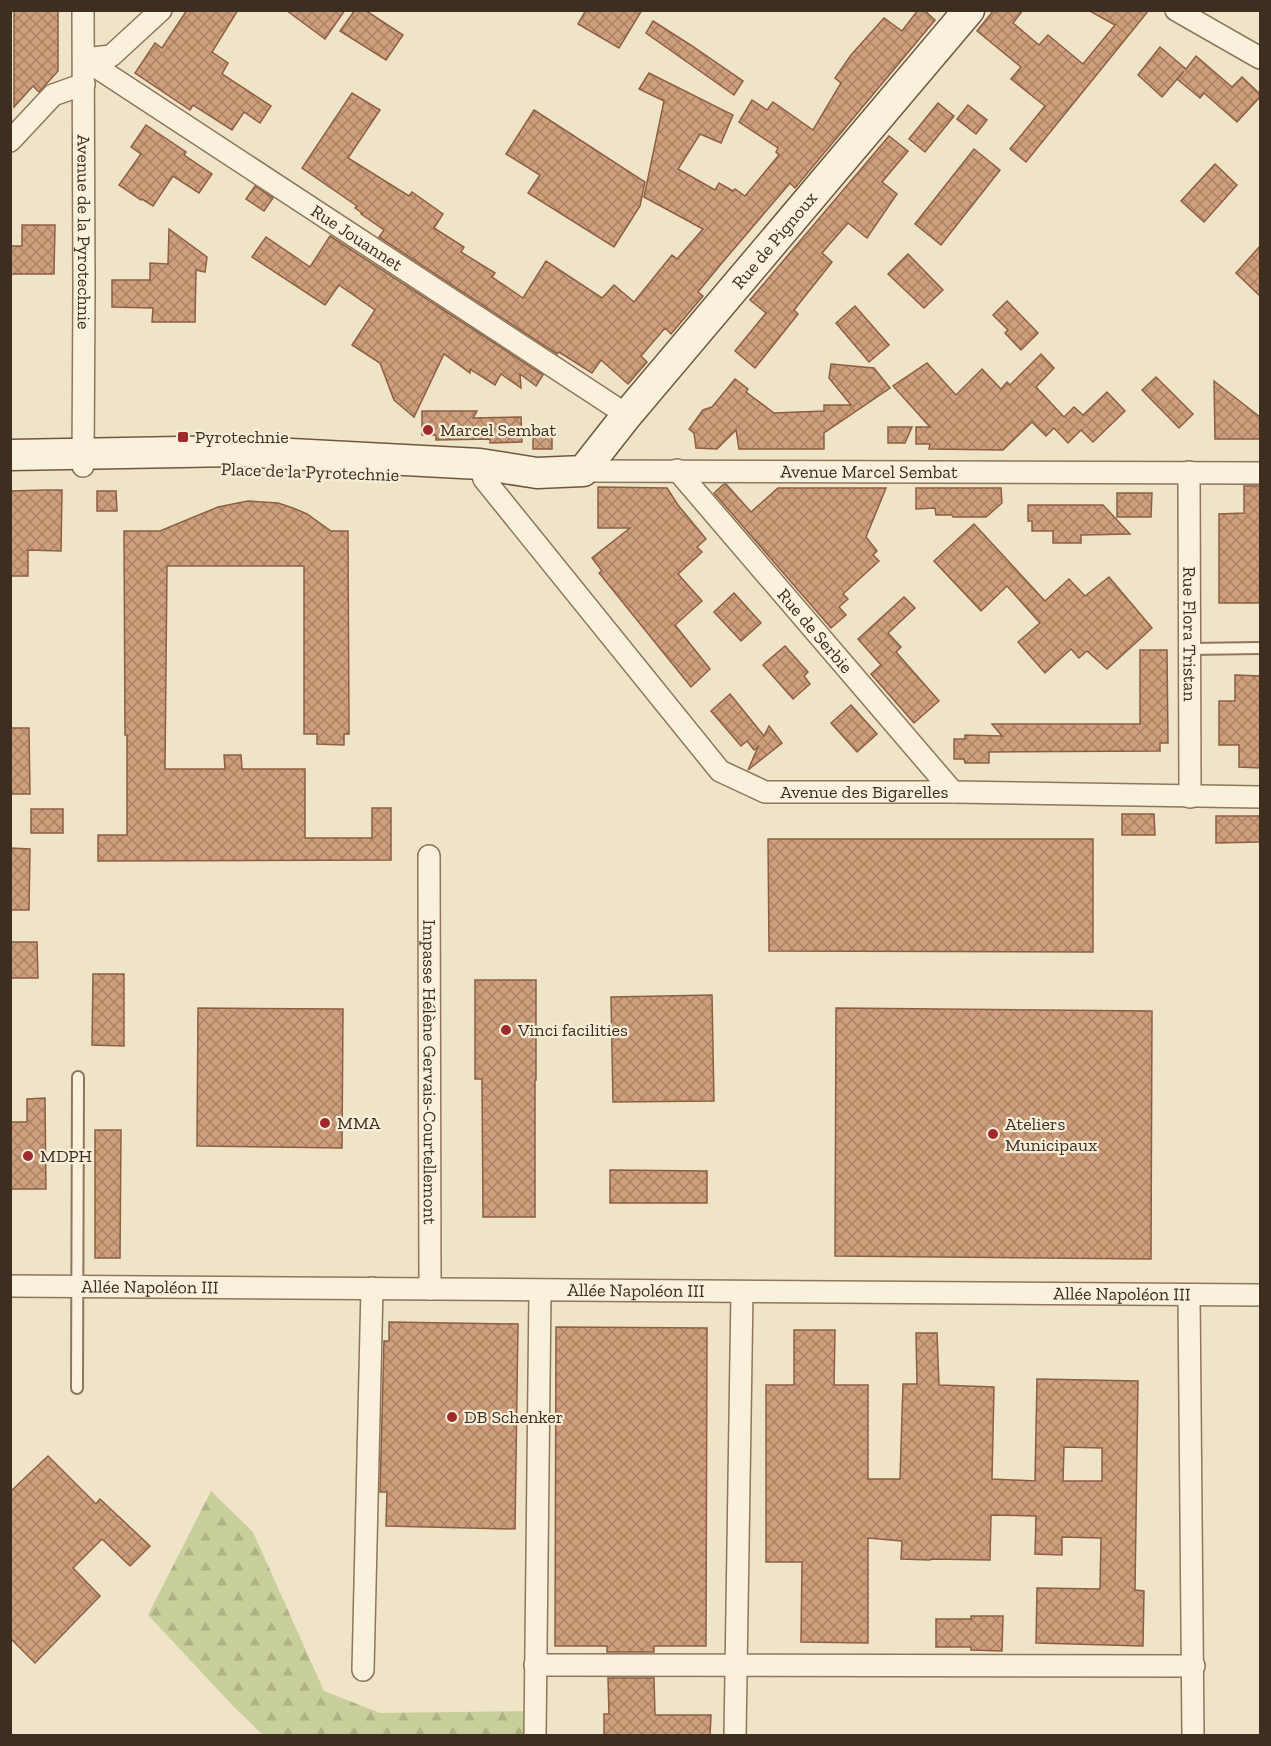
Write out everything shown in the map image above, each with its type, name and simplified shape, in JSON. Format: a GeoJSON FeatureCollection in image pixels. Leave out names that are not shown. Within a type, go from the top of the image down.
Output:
{"type":"FeatureCollection","features":[{"type":"Feature","properties":{"kind":"main road","name":"Rue de Pignoux"},"geometry":{"type":"LineString","coordinates":[[583,471],[627,415],[969,10]]}},
{"type":"Feature","properties":{"kind":"main road","name":"Place de la Pyrotechnie"},"geometry":{"type":"LineString","coordinates":[[10,466],[237,451],[482,472]]}},
{"type":"Feature","properties":{"kind":"main road","name":"Place de la Pyrotechnie"},"geometry":{"type":"LineString","coordinates":[[10,455],[83,461]]}},
{"type":"Feature","properties":{"kind":"main road","name":"Avenue Marcel Sembat"},"geometry":{"type":"LineString","coordinates":[[482,472],[583,471]]}},
{"type":"Feature","properties":{"kind":"street","name":"Avenue de la Pyrotechnie"},"geometry":{"type":"LineString","coordinates":[[83,10],[83,461]]}},
{"type":"Feature","properties":{"kind":"street"},"geometry":{"type":"LineString","coordinates":[[84,59],[111,56],[161,10]]}},
{"type":"Feature","properties":{"kind":"street"},"geometry":{"type":"LineString","coordinates":[[1176,10],[1260,58]]}},
{"type":"Feature","properties":{"kind":"street","name":"Rue Jouannet"},"geometry":{"type":"LineString","coordinates":[[84,59],[627,415]]}},
{"type":"Feature","properties":{"kind":"street"},"geometry":{"type":"LineString","coordinates":[[10,141],[52,95],[84,84]]}},
{"type":"Feature","properties":{"kind":"street","name":"Rue de Serbie"},"geometry":{"type":"LineString","coordinates":[[676,470],[953,792]]}},
{"type":"Feature","properties":{"kind":"street","name":"Avenue Marcel Sembat"},"geometry":{"type":"LineString","coordinates":[[583,471],[1260,473]]}},
{"type":"Feature","properties":{"kind":"street","name":"Avenue des Bigarelles"},"geometry":{"type":"LineString","coordinates":[[482,472],[720,771],[765,792],[953,792],[1260,797]]}},
{"type":"Feature","properties":{"kind":"street","name":"Rue Flora Tristan"},"geometry":{"type":"LineString","coordinates":[[1189,472],[1190,797]]}},
{"type":"Feature","properties":{"kind":"street","name":"Impasse Hélène Gervais-Courtellemont"},"geometry":{"type":"LineString","coordinates":[[429,856],[430,1289]]}},
{"type":"Feature","properties":{"kind":"street","name":"Allée Napoléon III"},"geometry":{"type":"LineString","coordinates":[[10,1286],[1260,1295]]}},
{"type":"Feature","properties":{"kind":"street"},"geometry":{"type":"LineString","coordinates":[[363,1670],[372,1288]]}},
{"type":"Feature","properties":{"kind":"street"},"geometry":{"type":"LineString","coordinates":[[535,1736],[540,1291]]}},
{"type":"Feature","properties":{"kind":"street"},"geometry":{"type":"LineString","coordinates":[[735,1736],[742,1292]]}},
{"type":"Feature","properties":{"kind":"street"},"geometry":{"type":"LineString","coordinates":[[1189,1295],[1193,1736]]}},
{"type":"Feature","properties":{"kind":"street"},"geometry":{"type":"LineString","coordinates":[[535,1665],[1194,1666]]}},
{"type":"Feature","properties":{"kind":"lane"},"geometry":{"type":"LineString","coordinates":[[1190,649],[1260,648]]}},
{"type":"Feature","properties":{"kind":"lane"},"geometry":{"type":"LineString","coordinates":[[77,1388],[78,1077]]}},
{"type":"Feature","properties":{"kind":"green space"},"geometry":{"type":"Polygon","coordinates":[[[211,1491],[253,1532],[324,1691],[380,1713],[535,1711],[535,1735],[263,1735],[148,1615],[211,1491]]]}},
{"type":"Feature","properties":{"kind":"building"},"geometry":{"type":"Polygon","coordinates":[[[14,10],[58,10],[58,71],[39,92],[33,86],[14,107],[14,10]]]}},
{"type":"Feature","properties":{"kind":"building"},"geometry":{"type":"Polygon","coordinates":[[[187,10],[238,10],[212,52],[228,63],[222,74],[271,106],[260,123],[244,112],[232,130],[193,105],[190,110],[135,73],[155,43],[162,48],[187,10]]]}},
{"type":"Feature","properties":{"kind":"building"},"geometry":{"type":"Polygon","coordinates":[[[286,10],[345,10],[325,39],[286,10]]]}},
{"type":"Feature","properties":{"kind":"building"},"geometry":{"type":"Polygon","coordinates":[[[355,10],[365,10],[403,35],[386,60],[340,31],[355,10]]]}},
{"type":"Feature","properties":{"kind":"building"},"geometry":{"type":"Polygon","coordinates":[[[586,10],[642,10],[619,48],[578,24],[586,10]]]}},
{"type":"Feature","properties":{"kind":"building"},"geometry":{"type":"Polygon","coordinates":[[[918,10],[924,10],[935,20],[795,188],[790,183],[721,264],[698,292],[703,296],[671,334],[665,328],[641,356],[647,362],[628,384],[601,360],[592,373],[559,352],[557,354],[379,237],[384,230],[361,214],[355,208],[357,206],[302,168],[352,93],[380,110],[348,158],[409,196],[412,192],[443,214],[434,228],[464,247],[461,252],[495,273],[492,277],[523,298],[546,261],[602,298],[614,285],[634,302],[672,255],[677,259],[703,229],[644,197],[664,101],[639,89],[649,73],[733,115],[721,143],[700,134],[678,169],[715,190],[719,183],[745,196],[779,155],[776,152],[778,148],[739,122],[752,100],[767,110],[773,102],[813,130],[841,83],[835,78],[851,55],[884,18],[902,31],[918,10]]]}},
{"type":"Feature","properties":{"kind":"building"},"geometry":{"type":"Polygon","coordinates":[[[994,10],[1023,10],[1013,23],[1039,45],[1048,35],[1083,64],[1115,25],[1088,10],[1149,10],[1026,162],[1010,149],[1045,106],[1011,79],[1021,67],[977,31],[994,10]]]}},
{"type":"Feature","properties":{"kind":"building"},"geometry":{"type":"Polygon","coordinates":[[[653,21],[743,81],[734,95],[646,33],[653,21]]]}},
{"type":"Feature","properties":{"kind":"building"},"geometry":{"type":"Polygon","coordinates":[[[1160,47],[1186,69],[1196,56],[1232,87],[1242,77],[1260,94],[1260,97],[1237,122],[1204,93],[1200,98],[1177,79],[1162,97],[1138,75],[1160,47]]]}},
{"type":"Feature","properties":{"kind":"building"},"geometry":{"type":"Polygon","coordinates":[[[938,103],[954,116],[925,152],[909,139],[938,103]]]}},
{"type":"Feature","properties":{"kind":"building"},"geometry":{"type":"Polygon","coordinates":[[[968,105],[987,120],[976,134],[957,119],[968,105]]]}},
{"type":"Feature","properties":{"kind":"building"},"geometry":{"type":"Polygon","coordinates":[[[534,110],[645,182],[640,206],[614,247],[528,193],[540,175],[506,154],[534,110]]]}},
{"type":"Feature","properties":{"kind":"building"},"geometry":{"type":"Polygon","coordinates":[[[146,125],[186,152],[184,155],[212,174],[199,193],[173,176],[153,206],[119,185],[141,154],[131,147],[146,125]]]}},
{"type":"Feature","properties":{"kind":"building"},"geometry":{"type":"Polygon","coordinates":[[[889,136],[908,151],[882,182],[897,194],[867,238],[848,223],[822,253],[832,262],[794,310],[798,314],[755,368],[735,351],[766,313],[750,300],[889,136]]]}},
{"type":"Feature","properties":{"kind":"building"},"geometry":{"type":"Polygon","coordinates":[[[974,149],[1000,170],[941,245],[915,224],[974,149]]]}},
{"type":"Feature","properties":{"kind":"building"},"geometry":{"type":"Polygon","coordinates":[[[1215,164],[1237,185],[1204,222],[1181,201],[1215,164]]]}},
{"type":"Feature","properties":{"kind":"building"},"geometry":{"type":"Polygon","coordinates":[[[255,186],[273,198],[264,211],[246,199],[255,186]]]}},
{"type":"Feature","properties":{"kind":"building"},"geometry":{"type":"Polygon","coordinates":[[[22,225],[55,225],[54,274],[10,274],[10,246],[22,246],[22,225]]]}},
{"type":"Feature","properties":{"kind":"building"},"geometry":{"type":"Polygon","coordinates":[[[169,229],[207,257],[205,272],[196,270],[195,322],[152,322],[153,308],[112,307],[112,280],[150,280],[150,263],[168,264],[169,229]]]}},
{"type":"Feature","properties":{"kind":"building"},"geometry":{"type":"Polygon","coordinates":[[[330,236],[543,375],[536,386],[520,374],[521,388],[501,374],[495,385],[470,369],[470,373],[444,354],[414,417],[394,400],[380,363],[352,345],[375,310],[339,285],[325,305],[252,257],[266,237],[310,267],[330,236]]]}},
{"type":"Feature","properties":{"kind":"building"},"geometry":{"type":"Polygon","coordinates":[[[1260,246],[1260,296],[1236,273],[1260,246]]]}},
{"type":"Feature","properties":{"kind":"building"},"geometry":{"type":"Polygon","coordinates":[[[908,254],[943,290],[924,308],[888,274],[908,254]]]}},
{"type":"Feature","properties":{"kind":"building"},"geometry":{"type":"Polygon","coordinates":[[[1007,301],[1038,333],[1021,350],[1005,333],[1008,330],[993,315],[1007,301]]]}},
{"type":"Feature","properties":{"kind":"building"},"geometry":{"type":"Polygon","coordinates":[[[855,306],[889,345],[869,362],[836,323],[855,306]]]}},
{"type":"Feature","properties":{"kind":"building"},"geometry":{"type":"Polygon","coordinates":[[[1041,354],[1054,368],[1036,387],[1064,417],[1074,407],[1083,415],[1107,392],[1125,411],[1093,442],[1081,430],[1068,443],[1054,428],[1046,436],[1032,422],[1003,450],[929,449],[930,444],[916,444],[916,427],[930,427],[893,386],[927,363],[956,395],[982,369],[1001,389],[1007,382],[1010,385],[1041,354]]]}},
{"type":"Feature","properties":{"kind":"building"},"geometry":{"type":"Polygon","coordinates":[[[831,364],[874,368],[890,388],[824,433],[824,449],[739,449],[736,430],[717,449],[696,448],[694,433],[689,429],[703,410],[712,407],[735,379],[748,389],[746,392],[774,413],[824,411],[824,405],[851,405],[829,378],[831,364]]]}},
{"type":"Feature","properties":{"kind":"building"},"geometry":{"type":"Polygon","coordinates":[[[1156,377],[1193,414],[1179,428],[1142,390],[1156,377]]]}},
{"type":"Feature","properties":{"kind":"building"},"geometry":{"type":"Polygon","coordinates":[[[1214,381],[1260,417],[1260,439],[1215,439],[1214,381]]]}},
{"type":"Feature","properties":{"kind":"building"},"geometry":{"type":"Polygon","coordinates":[[[422,411],[477,411],[473,418],[521,417],[522,442],[490,443],[490,439],[436,440],[436,435],[422,435],[422,411]]]}},
{"type":"Feature","properties":{"kind":"building"},"geometry":{"type":"Polygon","coordinates":[[[888,427],[912,427],[905,443],[888,443],[888,427]]]}},
{"type":"Feature","properties":{"kind":"building"},"geometry":{"type":"Polygon","coordinates":[[[533,431],[552,431],[552,449],[533,449],[533,431]]]}},
{"type":"Feature","properties":{"kind":"building"},"geometry":{"type":"Polygon","coordinates":[[[724,484],[751,512],[778,488],[886,488],[866,537],[877,551],[873,555],[879,561],[843,594],[848,599],[839,607],[846,615],[831,628],[714,493],[724,484]]]}},
{"type":"Feature","properties":{"kind":"building"},"geometry":{"type":"Polygon","coordinates":[[[1244,486],[1260,486],[1260,603],[1219,603],[1219,514],[1244,513],[1244,486]]]}},
{"type":"Feature","properties":{"kind":"building"},"geometry":{"type":"Polygon","coordinates":[[[598,487],[667,488],[706,539],[697,547],[702,552],[678,574],[702,601],[675,625],[710,669],[691,687],[599,573],[602,571],[592,558],[630,528],[598,528],[598,487]]]}},
{"type":"Feature","properties":{"kind":"building"},"geometry":{"type":"Polygon","coordinates":[[[916,488],[1001,488],[1002,503],[986,517],[936,515],[935,508],[916,509],[916,488]]]}},
{"type":"Feature","properties":{"kind":"building"},"geometry":{"type":"Polygon","coordinates":[[[62,490],[61,551],[28,550],[28,576],[10,576],[10,491],[62,490]]]}},
{"type":"Feature","properties":{"kind":"building"},"geometry":{"type":"Polygon","coordinates":[[[97,491],[116,491],[117,511],[97,511],[97,491]]]}},
{"type":"Feature","properties":{"kind":"building"},"geometry":{"type":"Polygon","coordinates":[[[1117,493],[1152,493],[1151,517],[1117,517],[1117,493]]]}},
{"type":"Feature","properties":{"kind":"building"},"geometry":{"type":"Polygon","coordinates":[[[248,501],[278,503],[307,514],[331,531],[348,531],[349,734],[344,734],[344,745],[317,744],[317,734],[304,734],[304,566],[167,566],[165,769],[225,769],[224,755],[241,755],[242,769],[305,769],[305,838],[372,838],[372,808],[391,808],[391,860],[98,861],[98,835],[127,835],[124,531],[160,531],[218,507],[248,501]]]}},
{"type":"Feature","properties":{"kind":"building"},"geometry":{"type":"Polygon","coordinates":[[[1028,505],[1103,505],[1130,534],[1081,535],[1081,543],[1053,543],[1053,531],[1032,531],[1032,521],[1028,521],[1028,505]]]}},
{"type":"Feature","properties":{"kind":"building"},"geometry":{"type":"Polygon","coordinates":[[[974,524],[1045,601],[1069,579],[1085,596],[1109,577],[1152,628],[1107,669],[1087,651],[1079,658],[1071,649],[1045,673],[1018,642],[1040,623],[1007,586],[981,611],[934,561],[974,524]]]}},
{"type":"Feature","properties":{"kind":"building"},"geometry":{"type":"Polygon","coordinates":[[[734,593],[761,623],[741,641],[714,612],[734,593]]]}},
{"type":"Feature","properties":{"kind":"building"},"geometry":{"type":"Polygon","coordinates":[[[904,597],[915,608],[888,633],[901,647],[896,652],[939,701],[914,723],[871,674],[881,665],[858,639],[904,597]]]}},
{"type":"Feature","properties":{"kind":"building"},"geometry":{"type":"Polygon","coordinates":[[[785,646],[808,672],[804,676],[810,684],[793,699],[763,665],[785,646]]]}},
{"type":"Feature","properties":{"kind":"building"},"geometry":{"type":"Polygon","coordinates":[[[1140,650],[1167,650],[1168,743],[1160,743],[1160,751],[989,752],[989,763],[965,763],[964,759],[954,759],[954,739],[965,739],[965,735],[1002,736],[992,724],[1140,724],[1140,650]]]}},
{"type":"Feature","properties":{"kind":"building"},"geometry":{"type":"Polygon","coordinates":[[[1235,675],[1260,676],[1260,768],[1239,767],[1239,745],[1219,745],[1219,701],[1235,701],[1235,675]]]}},
{"type":"Feature","properties":{"kind":"building"},"geometry":{"type":"Polygon","coordinates":[[[730,694],[764,736],[769,726],[782,743],[748,770],[758,747],[754,750],[747,741],[741,746],[711,711],[730,694]]]}},
{"type":"Feature","properties":{"kind":"building"},"geometry":{"type":"Polygon","coordinates":[[[851,705],[877,734],[857,752],[831,723],[851,705]]]}},
{"type":"Feature","properties":{"kind":"building"},"geometry":{"type":"Polygon","coordinates":[[[10,728],[29,728],[30,794],[10,794],[10,728]]]}},
{"type":"Feature","properties":{"kind":"building"},"geometry":{"type":"Polygon","coordinates":[[[31,809],[63,809],[63,833],[31,833],[31,809]]]}},
{"type":"Feature","properties":{"kind":"building"},"geometry":{"type":"Polygon","coordinates":[[[1122,814],[1154,814],[1155,835],[1122,835],[1122,814]]]}},
{"type":"Feature","properties":{"kind":"building"},"geometry":{"type":"Polygon","coordinates":[[[1216,816],[1260,816],[1260,842],[1216,843],[1216,816]]]}},
{"type":"Feature","properties":{"kind":"building"},"geometry":{"type":"Polygon","coordinates":[[[768,839],[1093,839],[1093,952],[769,951],[768,839]]]}},
{"type":"Feature","properties":{"kind":"building"},"geometry":{"type":"Polygon","coordinates":[[[10,848],[30,849],[29,910],[10,910],[10,848]]]}},
{"type":"Feature","properties":{"kind":"building"},"geometry":{"type":"Polygon","coordinates":[[[10,942],[37,942],[38,978],[10,978],[10,942]]]}},
{"type":"Feature","properties":{"kind":"building"},"geometry":{"type":"Polygon","coordinates":[[[93,974],[124,974],[124,1046],[92,1045],[93,974]]]}},
{"type":"Feature","properties":{"kind":"building"},"geometry":{"type":"Polygon","coordinates":[[[475,980],[536,980],[535,1217],[483,1217],[482,1079],[475,1079],[475,980]]]}},
{"type":"Feature","properties":{"kind":"building"},"geometry":{"type":"Polygon","coordinates":[[[712,995],[714,1101],[613,1102],[611,997],[712,995]]]}},
{"type":"Feature","properties":{"kind":"building"},"geometry":{"type":"Polygon","coordinates":[[[198,1008],[343,1009],[342,1148],[197,1146],[198,1008]]]}},
{"type":"Feature","properties":{"kind":"building","name":"Ateliers Municipaux"},"geometry":{"type":"Polygon","coordinates":[[[836,1008],[1152,1011],[1151,1259],[835,1256],[836,1008]]]}},
{"type":"Feature","properties":{"kind":"building","name":"MDPH"},"geometry":{"type":"Polygon","coordinates":[[[45,1098],[46,1189],[10,1189],[10,1122],[27,1122],[27,1099],[45,1098]]]}},
{"type":"Feature","properties":{"kind":"building"},"geometry":{"type":"Polygon","coordinates":[[[95,1130],[121,1130],[120,1258],[95,1258],[95,1130]]]}},
{"type":"Feature","properties":{"kind":"building"},"geometry":{"type":"Polygon","coordinates":[[[610,1170],[707,1171],[707,1203],[610,1203],[610,1170]]]}},
{"type":"Feature","properties":{"kind":"building","name":"DB Schenker"},"geometry":{"type":"Polygon","coordinates":[[[389,1322],[518,1324],[515,1529],[386,1526],[387,1492],[380,1492],[384,1341],[389,1341],[389,1322]]]}},
{"type":"Feature","properties":{"kind":"building"},"geometry":{"type":"Polygon","coordinates":[[[556,1327],[707,1328],[706,1646],[654,1646],[654,1652],[607,1652],[607,1646],[555,1646],[556,1327]]]}},
{"type":"Feature","properties":{"kind":"building"},"geometry":{"type":"Polygon","coordinates":[[[794,1330],[835,1330],[834,1385],[868,1385],[868,1479],[900,1479],[903,1384],[917,1384],[916,1333],[937,1333],[939,1385],[994,1387],[992,1479],[1035,1481],[1037,1379],[1138,1381],[1135,1590],[1144,1591],[1143,1646],[1036,1643],[1037,1588],[1100,1589],[1101,1538],[1062,1537],[1062,1555],[1035,1554],[1036,1516],[991,1515],[990,1560],[901,1559],[902,1541],[868,1538],[868,1643],[801,1642],[802,1562],[766,1562],[766,1385],[794,1385],[794,1330]],[[1064,1447],[1063,1481],[1102,1481],[1102,1448],[1064,1447]]]}},
{"type":"Feature","properties":{"kind":"building"},"geometry":{"type":"Polygon","coordinates":[[[48,1456],[96,1504],[100,1499],[150,1546],[130,1566],[102,1539],[73,1568],[100,1596],[35,1663],[10,1638],[10,1492],[48,1456]]]}},
{"type":"Feature","properties":{"kind":"building"},"geometry":{"type":"Polygon","coordinates":[[[971,1616],[1003,1616],[1002,1651],[971,1650],[971,1647],[936,1647],[936,1619],[971,1619],[971,1616]]]}},
{"type":"Feature","properties":{"kind":"building"},"geometry":{"type":"Polygon","coordinates":[[[608,1678],[654,1678],[655,1715],[711,1715],[710,1736],[604,1736],[604,1714],[609,1714],[608,1678]]]}},
{"type":"Feature","properties":{"kind":"place","name":"Marcel Sembat"},"geometry":{"type":"Point","coordinates":[428,430]}},
{"type":"Feature","properties":{"kind":"place","name":"Pyrotechnie"},"geometry":{"type":"Point","coordinates":[183,437]}},
{"type":"Feature","properties":{"kind":"place","name":"Vinci facilities"},"geometry":{"type":"Point","coordinates":[506,1030]}},
{"type":"Feature","properties":{"kind":"place","name":"MMA"},"geometry":{"type":"Point","coordinates":[325,1123]}},
{"type":"Feature","properties":{"kind":"place","name":"Ateliers Municipaux"},"geometry":{"type":"Point","coordinates":[993,1134]}},
{"type":"Feature","properties":{"kind":"place","name":"MDPH"},"geometry":{"type":"Point","coordinates":[28,1156]}},
{"type":"Feature","properties":{"kind":"place","name":"DB Schenker"},"geometry":{"type":"Point","coordinates":[452,1417]}}]}
